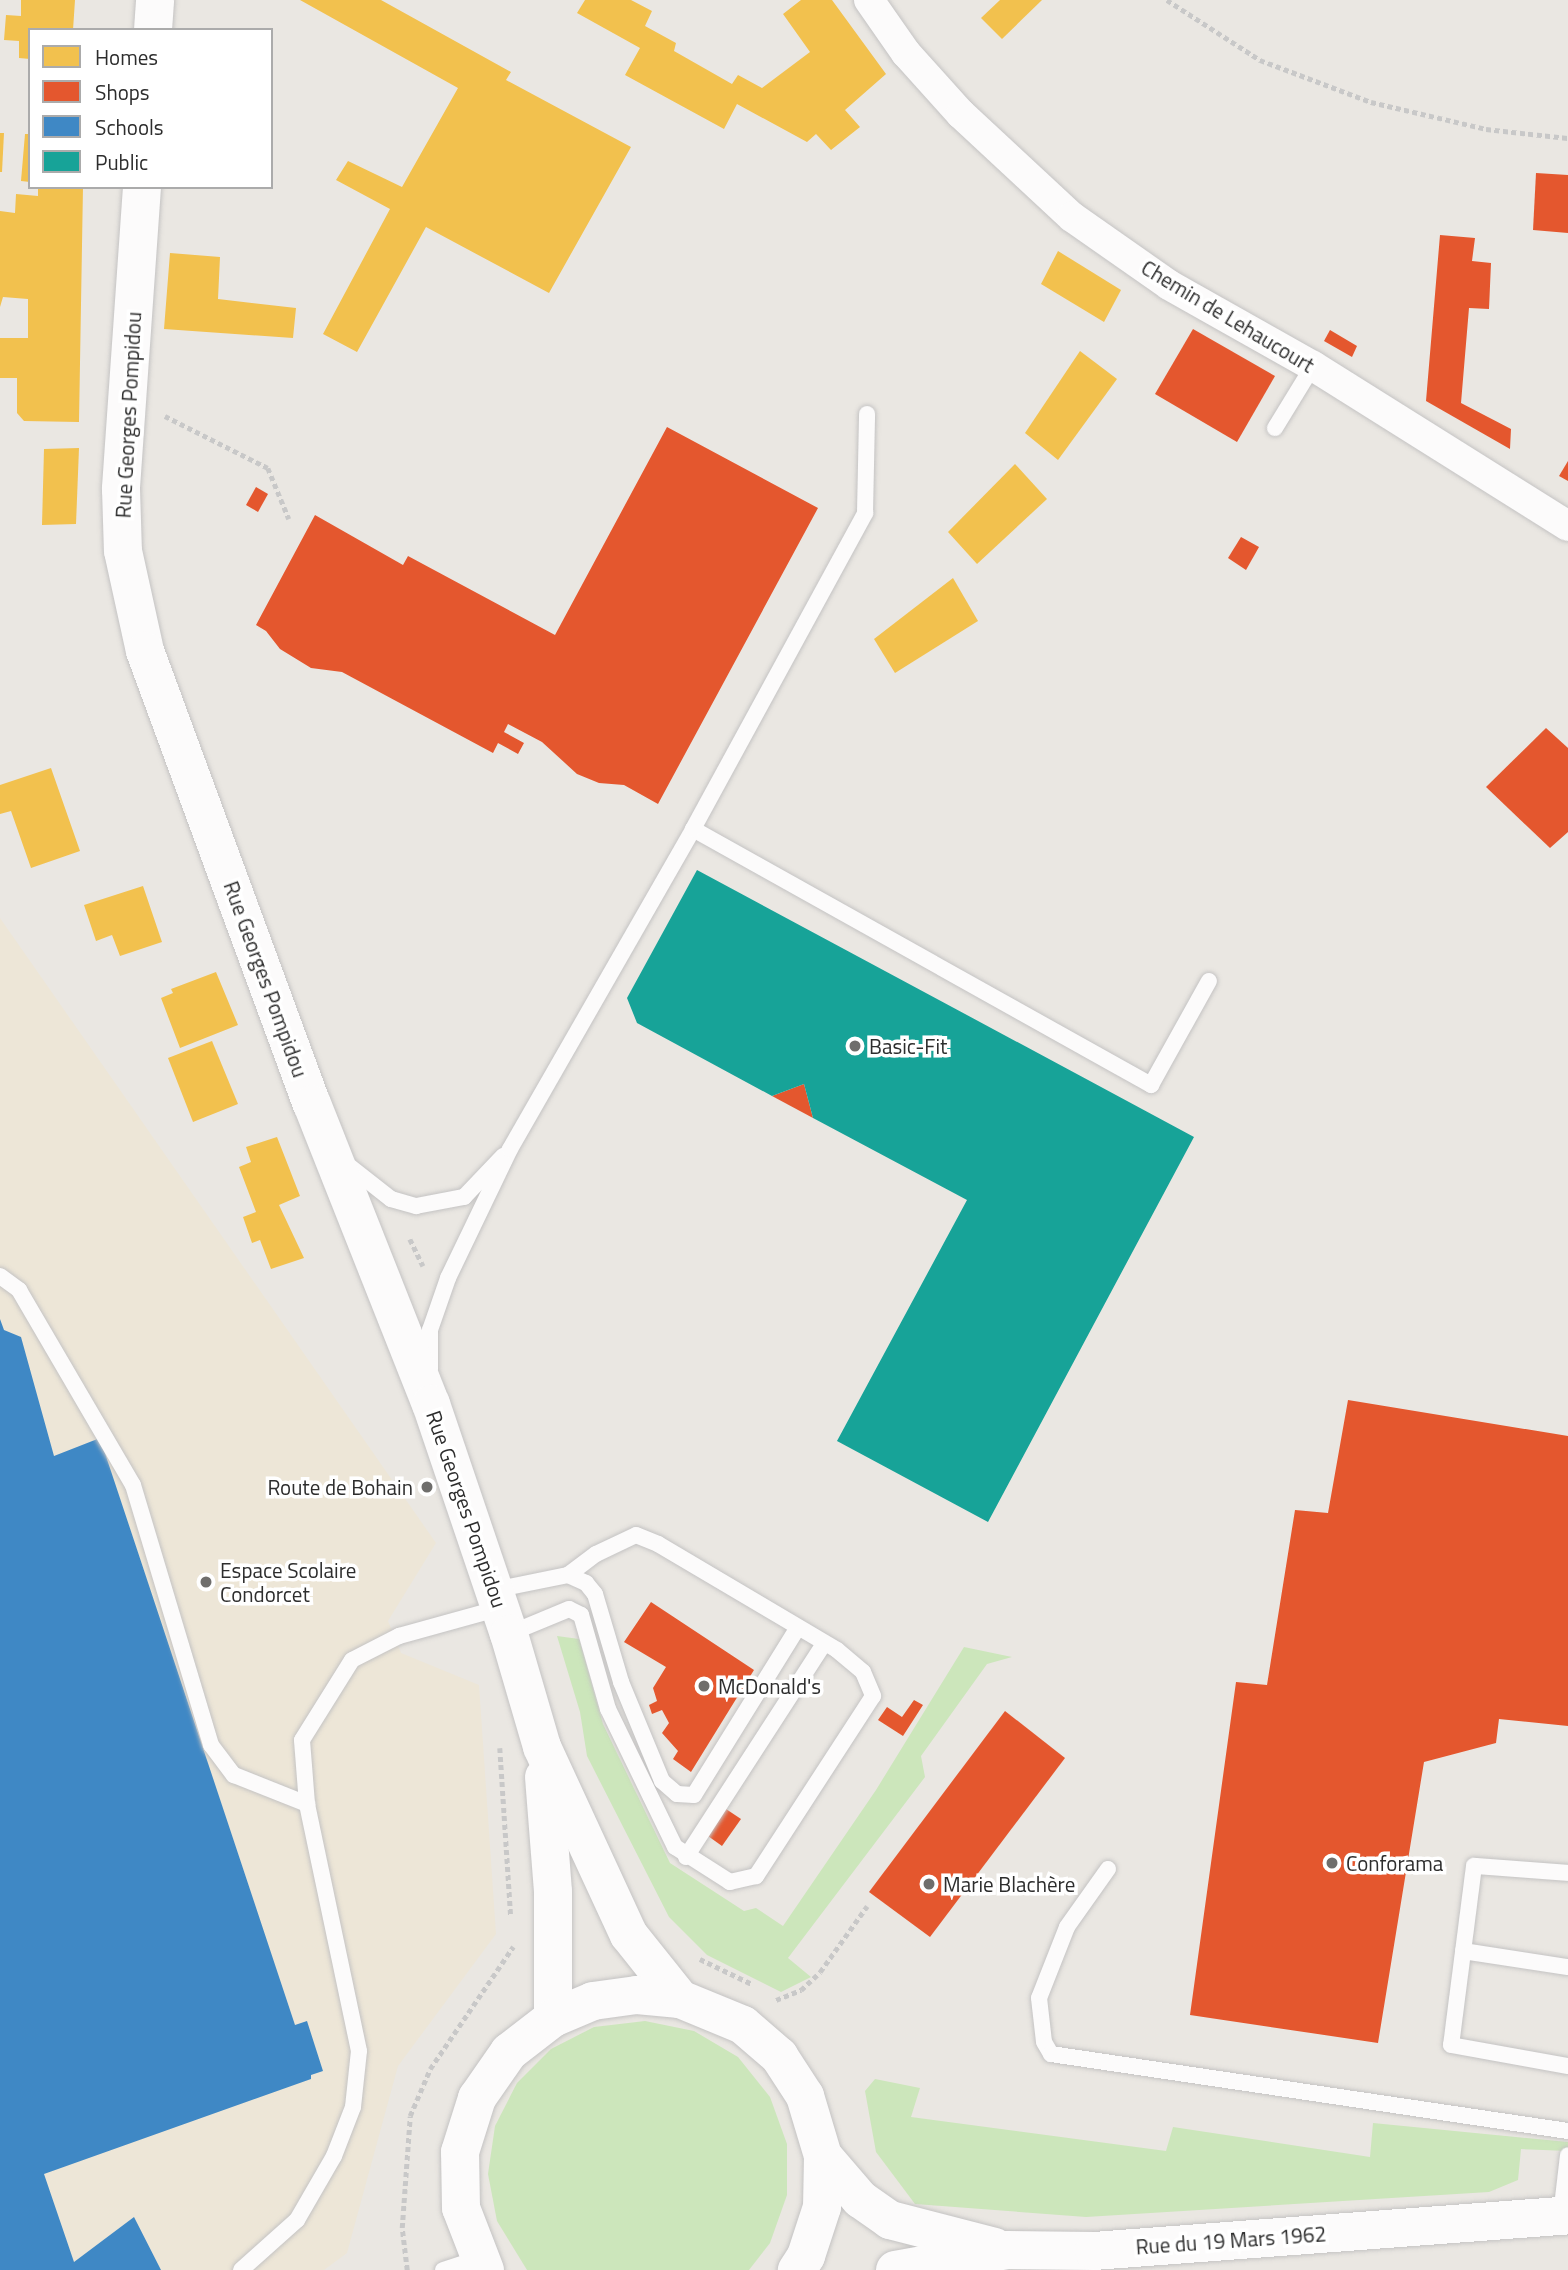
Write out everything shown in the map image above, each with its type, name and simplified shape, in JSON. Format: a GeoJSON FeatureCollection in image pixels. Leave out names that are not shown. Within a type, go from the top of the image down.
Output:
{"type":"FeatureCollection","features":[{"type":"Feature","properties":{"kind":"main road"},"geometry":{"type":"LineString","coordinates":[[153,28],[155,0]]}},
{"type":"Feature","properties":{"kind":"main road","name":"Rue Georges Pompidou"},"geometry":{"type":"LineString","coordinates":[[142,189],[121,489],[123,551],[145,651],[332,1153],[431,1404],[501,1611],[542,1748],[629,1935],[680,1999]]}},
{"type":"Feature","properties":{"kind":"main road","name":"Rue Georges Pompidou"},"geometry":{"type":"LineString","coordinates":[[542,1748],[553,1892],[553,2018]]}},
{"type":"Feature","properties":{"kind":"main road"},"geometry":{"type":"LineString","coordinates":[[468,2266],[461,2208],[460,2152],[477,2098],[509,2052],[553,2018],[593,2001],[637,1995],[680,1999],[743,2025],[779,2056],[805,2096],[823,2155],[822,2207],[797,2270]]}},
{"type":"Feature","properties":{"kind":"main road"},"geometry":{"type":"LineString","coordinates":[[823,2155],[860,2199],[890,2221],[1007,2250]]}},
{"type":"Feature","properties":{"kind":"main road","name":"Rue du 19 Mars 1962"},"geometry":{"type":"LineString","coordinates":[[895,2270],[1007,2250],[1094,2251],[1565,2215]]}},
{"type":"Feature","properties":{"kind":"street","name":"Chemin de Lehaucourt"},"geometry":{"type":"LineString","coordinates":[[869,0],[906,54],[961,114],[1072,217],[1169,285],[1313,366],[1568,526]]}},
{"type":"Feature","properties":{"kind":"lane"},"geometry":{"type":"LineString","coordinates":[[1275,428],[1313,366]]}},
{"type":"Feature","properties":{"kind":"lane"},"geometry":{"type":"LineString","coordinates":[[431,1404],[430,1330],[448,1278],[510,1149],[693,829],[865,513],[867,414]]}},
{"type":"Feature","properties":{"kind":"lane"},"geometry":{"type":"LineString","coordinates":[[693,829],[1151,1085],[1209,981]]}},
{"type":"Feature","properties":{"kind":"lane"},"geometry":{"type":"LineString","coordinates":[[332,1153],[391,1199],[416,1206],[464,1197],[510,1149]]}},
{"type":"Feature","properties":{"kind":"lane"},"geometry":{"type":"LineString","coordinates":[[0,1276],[19,1290],[133,1485],[211,1745],[234,1775],[307,1804]]}},
{"type":"Feature","properties":{"kind":"lane"},"geometry":{"type":"LineString","coordinates":[[241,2270],[270,2249],[297,2220],[334,2156],[353,2107],[359,2051],[307,1804],[302,1740],[352,1660],[399,1636],[501,1611],[569,1609],[581,1615],[618,1731],[675,1847],[686,1857],[730,1882],[756,1876],[873,1696],[863,1672],[824,1644],[658,1544],[636,1535],[596,1554],[568,1575],[501,1611]]}},
{"type":"Feature","properties":{"kind":"lane"},"geometry":{"type":"LineString","coordinates":[[568,1575],[586,1583],[595,1594],[626,1693],[662,1781],[677,1794],[694,1795],[797,1629]]}},
{"type":"Feature","properties":{"kind":"lane"},"geometry":{"type":"LineString","coordinates":[[686,1857],[824,1644]]}},
{"type":"Feature","properties":{"kind":"lane"},"geometry":{"type":"LineString","coordinates":[[1568,1873],[1474,1866],[1451,2045],[1568,2066]]}},
{"type":"Feature","properties":{"kind":"lane"},"geometry":{"type":"LineString","coordinates":[[1108,1869],[1067,1927],[1039,1998],[1044,2042],[1051,2054],[1568,2131]]}},
{"type":"Feature","properties":{"kind":"lane"},"geometry":{"type":"LineString","coordinates":[[1463,1951],[1568,1967]]}},
{"type":"Feature","properties":{"kind":"lane"},"geometry":{"type":"LineString","coordinates":[[1565,2215],[1568,2155]]}},
{"type":"Feature","properties":{"kind":"path"},"geometry":{"type":"LineString","coordinates":[[1167,0],[1261,60],[1371,102],[1486,129],[1568,138]]}},
{"type":"Feature","properties":{"kind":"path"},"geometry":{"type":"LineString","coordinates":[[157,409],[171,422],[268,468],[289,519]]}},
{"type":"Feature","properties":{"kind":"path"},"geometry":{"type":"LineString","coordinates":[[407,2270],[402,2228],[410,2116],[430,2069],[514,1945],[500,1745]]}},
{"type":"Feature","properties":{"kind":"path"},"geometry":{"type":"LineString","coordinates":[[776,2000],[801,1990],[820,1972],[867,1906]]}},
{"type":"Feature","properties":{"kind":"shaded area","name":"Espace Scolaire Condorcet"},"geometry":{"type":"Polygon","coordinates":[[[0,918],[436,1543],[388,1621],[401,1653],[479,1685],[496,1934],[398,2066],[347,2253],[324,2270],[0,2270],[0,918]]]}},
{"type":"Feature","properties":{"kind":"green space"},"geometry":{"type":"Polygon","coordinates":[[[557,1636],[579,1639],[603,1724],[670,1863],[744,1911],[756,1908],[783,1926],[876,1790],[964,1647],[1012,1657],[987,1664],[921,1756],[925,1777],[788,1958],[811,1977],[781,1992],[707,1955],[669,1917],[587,1756],[580,1712],[557,1636]]]}},
{"type":"Feature","properties":{"kind":"green space"},"geometry":{"type":"Polygon","coordinates":[[[645,2021],[694,2031],[738,2057],[770,2097],[787,2144],[787,2195],[770,2243],[749,2270],[527,2270],[497,2221],[488,2174],[495,2126],[517,2083],[551,2049],[594,2027],[645,2021]]]}},
{"type":"Feature","properties":{"kind":"green space"},"geometry":{"type":"Polygon","coordinates":[[[875,2079],[920,2088],[911,2117],[1166,2151],[1173,2127],[1370,2157],[1373,2123],[1568,2142],[1568,2151],[1521,2149],[1518,2180],[1489,2192],[1086,2217],[915,2204],[876,2152],[865,2091],[875,2079]]]}},
{"type":"Feature","properties":{"kind":"building: Homes"},"geometry":{"type":"Polygon","coordinates":[[[21,0],[75,0],[73,28],[28,28],[28,59],[19,58],[19,41],[4,40],[6,15],[21,16],[21,0]]]}},
{"type":"Feature","properties":{"kind":"building: Homes"},"geometry":{"type":"Polygon","coordinates":[[[300,0],[381,0],[511,72],[506,80],[631,147],[549,293],[426,227],[357,352],[323,334],[390,209],[336,180],[348,161],[402,187],[458,88],[300,0]]]}},
{"type":"Feature","properties":{"kind":"building: Homes"},"geometry":{"type":"Polygon","coordinates":[[[585,0],[631,0],[652,11],[645,26],[676,43],[674,51],[732,84],[738,75],[762,88],[810,52],[783,14],[801,0],[832,0],[886,74],[845,110],[860,127],[831,150],[816,134],[807,142],[737,104],[724,129],[625,75],[640,48],[577,13],[585,0]]]}},
{"type":"Feature","properties":{"kind":"building: Homes"},"geometry":{"type":"Polygon","coordinates":[[[1000,0],[1042,0],[1002,39],[981,18],[1000,0]]]}},
{"type":"Feature","properties":{"kind":"building: Homes"},"geometry":{"type":"Polygon","coordinates":[[[0,133],[4,133],[2,172],[0,172],[0,133]]]}},
{"type":"Feature","properties":{"kind":"building: Homes"},"geometry":{"type":"Polygon","coordinates":[[[25,134],[28,134],[28,182],[21,181],[25,134]]]}},
{"type":"Feature","properties":{"kind":"building: Homes"},"geometry":{"type":"Polygon","coordinates":[[[38,189],[83,189],[79,422],[24,421],[17,413],[17,378],[0,378],[0,338],[28,338],[28,299],[3,297],[0,307],[0,211],[15,213],[16,194],[38,196],[38,189]]]}},
{"type":"Feature","properties":{"kind":"building: Homes"},"geometry":{"type":"Polygon","coordinates":[[[1058,251],[1121,290],[1104,322],[1041,284],[1058,251]]]}},
{"type":"Feature","properties":{"kind":"building: Homes"},"geometry":{"type":"Polygon","coordinates":[[[170,253],[220,257],[218,299],[296,308],[293,338],[164,329],[170,253]]]}},
{"type":"Feature","properties":{"kind":"building: Homes"},"geometry":{"type":"Polygon","coordinates":[[[1080,351],[1117,379],[1058,460],[1025,433],[1080,351]]]}},
{"type":"Feature","properties":{"kind":"building: Homes"},"geometry":{"type":"Polygon","coordinates":[[[79,448],[76,524],[42,525],[44,449],[79,448]]]}},
{"type":"Feature","properties":{"kind":"building: Homes"},"geometry":{"type":"Polygon","coordinates":[[[1015,464],[1047,499],[977,564],[948,532],[1015,464]]]}},
{"type":"Feature","properties":{"kind":"building: Homes"},"geometry":{"type":"Polygon","coordinates":[[[953,578],[978,621],[895,673],[874,639],[953,578]]]}},
{"type":"Feature","properties":{"kind":"building: Homes"},"geometry":{"type":"Polygon","coordinates":[[[51,768],[80,851],[31,868],[11,811],[0,814],[0,785],[51,768]]]}},
{"type":"Feature","properties":{"kind":"building: Homes"},"geometry":{"type":"Polygon","coordinates":[[[143,886],[162,942],[120,956],[112,935],[96,941],[84,905],[143,886]]]}},
{"type":"Feature","properties":{"kind":"building: Homes"},"geometry":{"type":"Polygon","coordinates":[[[216,972],[238,1025],[180,1048],[161,998],[173,993],[171,989],[216,972]]]}},
{"type":"Feature","properties":{"kind":"building: Homes"},"geometry":{"type":"Polygon","coordinates":[[[212,1041],[238,1104],[193,1122],[168,1058],[212,1041]]]}},
{"type":"Feature","properties":{"kind":"building: Homes"},"geometry":{"type":"Polygon","coordinates":[[[277,1137],[300,1196],[279,1205],[304,1258],[271,1269],[260,1240],[252,1243],[243,1217],[256,1212],[239,1167],[251,1162],[246,1147],[277,1137]]]}},
{"type":"Feature","properties":{"kind":"building: Shops"},"geometry":{"type":"Polygon","coordinates":[[[1536,173],[1568,175],[1568,233],[1533,230],[1536,173]]]}},
{"type":"Feature","properties":{"kind":"building: Shops"},"geometry":{"type":"Polygon","coordinates":[[[1440,235],[1475,238],[1472,261],[1491,263],[1489,309],[1469,308],[1461,403],[1511,429],[1510,449],[1426,401],[1440,235]]]}},
{"type":"Feature","properties":{"kind":"building: Shops"},"geometry":{"type":"Polygon","coordinates":[[[1193,329],[1275,376],[1237,442],[1155,394],[1193,329]]]}},
{"type":"Feature","properties":{"kind":"building: Shops"},"geometry":{"type":"Polygon","coordinates":[[[1330,330],[1357,346],[1352,357],[1324,341],[1330,330]]]}},
{"type":"Feature","properties":{"kind":"building: Shops"},"geometry":{"type":"Polygon","coordinates":[[[667,427],[818,508],[658,804],[624,785],[599,783],[577,774],[542,742],[508,724],[504,732],[524,743],[518,754],[498,743],[493,753],[342,672],[311,668],[280,649],[266,631],[256,625],[315,515],[403,565],[408,556],[555,635],[667,427]]]}},
{"type":"Feature","properties":{"kind":"building: Shops"},"geometry":{"type":"Polygon","coordinates":[[[1568,461],[1568,481],[1559,476],[1568,461]]]}},
{"type":"Feature","properties":{"kind":"building: Shops"},"geometry":{"type":"Polygon","coordinates":[[[256,487],[268,494],[258,512],[246,505],[256,487]]]}},
{"type":"Feature","properties":{"kind":"building: Shops"},"geometry":{"type":"Polygon","coordinates":[[[1241,537],[1259,547],[1246,570],[1228,558],[1241,537]]]}},
{"type":"Feature","properties":{"kind":"building: Shops"},"geometry":{"type":"Polygon","coordinates":[[[1546,728],[1568,748],[1568,832],[1550,848],[1486,787],[1546,728]]]}},
{"type":"Feature","properties":{"kind":"building: Shops"},"geometry":{"type":"Polygon","coordinates":[[[804,1084],[813,1118],[772,1096],[804,1084]]]}},
{"type":"Feature","properties":{"kind":"building: Shops"},"geometry":{"type":"Polygon","coordinates":[[[1348,1400],[1568,1436],[1568,1726],[1499,1719],[1496,1743],[1424,1762],[1378,2043],[1190,2015],[1236,1682],[1267,1685],[1295,1510],[1328,1513],[1348,1400]]]}},
{"type":"Feature","properties":{"kind":"building: Shops"},"geometry":{"type":"Polygon","coordinates":[[[651,1602],[754,1670],[691,1772],[673,1759],[678,1751],[662,1733],[669,1723],[662,1710],[652,1714],[649,1705],[657,1701],[653,1688],[666,1667],[624,1642],[651,1602]]]}},
{"type":"Feature","properties":{"kind":"building: Shops"},"geometry":{"type":"Polygon","coordinates":[[[914,1700],[923,1705],[903,1736],[878,1720],[887,1707],[902,1717],[914,1700]]]}},
{"type":"Feature","properties":{"kind":"building: Shops"},"geometry":{"type":"Polygon","coordinates":[[[1005,1711],[1065,1758],[930,1937],[869,1892],[1005,1711]]]}},
{"type":"Feature","properties":{"kind":"building: Shops"},"geometry":{"type":"Polygon","coordinates":[[[726,1809],[741,1819],[722,1846],[708,1836],[726,1809]]]}},
{"type":"Feature","properties":{"kind":"building: Schools"},"geometry":{"type":"Polygon","coordinates":[[[0,1319],[4,1330],[21,1337],[54,1456],[100,1438],[295,2025],[307,2021],[323,2071],[311,2075],[311,2079],[44,2174],[74,2262],[134,2217],[161,2270],[0,2270],[0,1319]]]}},
{"type":"Feature","properties":{"kind":"building: Public"},"geometry":{"type":"Polygon","coordinates":[[[697,870],[1194,1137],[988,1522],[837,1441],[967,1200],[813,1118],[804,1084],[772,1096],[637,1023],[627,998],[697,870]]]}},
{"type":"Feature","properties":{"kind":"place","name":"Basic-Fit"},"geometry":{"type":"Point","coordinates":[855,1046]}},
{"type":"Feature","properties":{"kind":"place","name":"Route de Bohain"},"geometry":{"type":"Point","coordinates":[427,1487]}},
{"type":"Feature","properties":{"kind":"place","name":"Espace Scolaire Condorcet"},"geometry":{"type":"Point","coordinates":[206,1582]}},
{"type":"Feature","properties":{"kind":"place","name":"McDonald's"},"geometry":{"type":"Point","coordinates":[704,1686]}},
{"type":"Feature","properties":{"kind":"place","name":"Conforama"},"geometry":{"type":"Point","coordinates":[1332,1863]}},
{"type":"Feature","properties":{"kind":"place","name":"Marie Blachère"},"geometry":{"type":"Point","coordinates":[929,1884]}}]}
